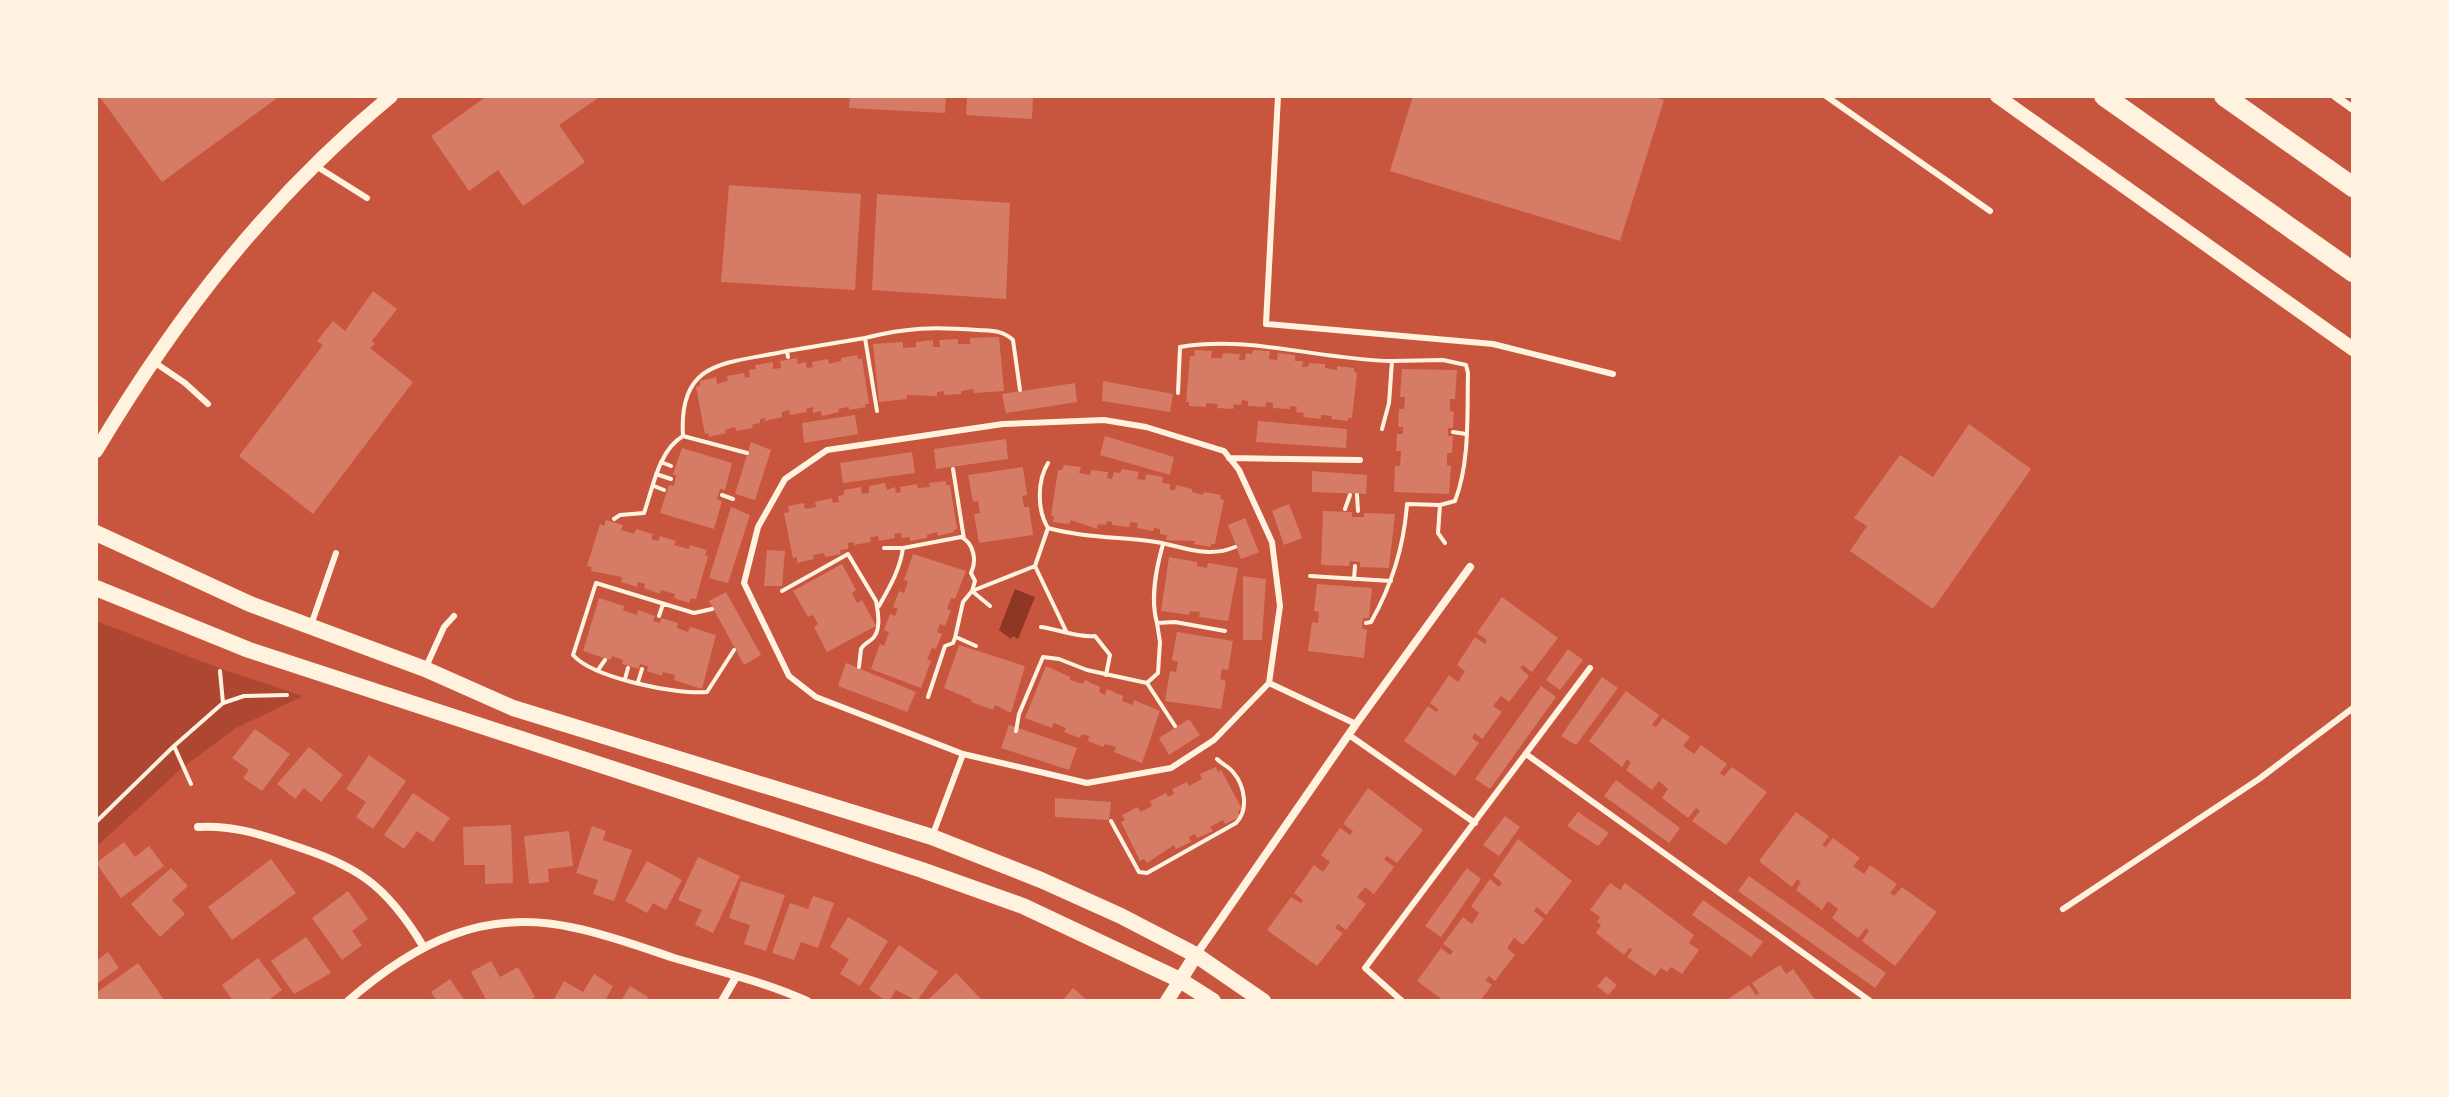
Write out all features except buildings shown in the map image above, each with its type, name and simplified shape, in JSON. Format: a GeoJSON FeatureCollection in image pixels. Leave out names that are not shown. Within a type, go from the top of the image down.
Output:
{"type":"FeatureCollection","features":[{"type":"Feature","properties":{"kind":"highway"},"geometry":{"type":"LineString","coordinates":[[2104,96],[2353,272]]}},
{"type":"Feature","properties":{"kind":"highway"},"geometry":{"type":"LineString","coordinates":[[2224,96],[2353,187]]}},
{"type":"Feature","properties":{"kind":"main road"},"geometry":{"type":"LineString","coordinates":[[96,533],[197,581],[310,628],[425,669],[513,708],[932,837],[1041,880],[1121,916],[1196,955],[1263,1001]]}},
{"type":"Feature","properties":{"kind":"main road"},"geometry":{"type":"LineString","coordinates":[[96,588],[249,650],[922,870],[1023,906],[1180,980],[1213,1001]]}},
{"type":"Feature","properties":{"kind":"street"},"geometry":{"type":"LineString","coordinates":[[96,451],[153,362],[243,240],[314,165],[391,96]]}},
{"type":"Feature","properties":{"kind":"street"},"geometry":{"type":"LineString","coordinates":[[1997,96],[2353,349]]}},
{"type":"Feature","properties":{"kind":"street"},"geometry":{"type":"LineString","coordinates":[[2335,96],[2353,109]]}},
{"type":"Feature","properties":{"kind":"street"},"geometry":{"type":"LineString","coordinates":[[1167,1001],[1356,724],[1470,567]]}},
{"type":"Feature","properties":{"kind":"street"},"geometry":{"type":"LineString","coordinates":[[198,827],[224,825],[252,831],[350,867],[389,897],[423,946]]}},
{"type":"Feature","properties":{"kind":"street"},"geometry":{"type":"LineString","coordinates":[[348,1001],[390,966],[423,946],[475,928],[548,923],[596,933],[807,1001]]}},
{"type":"Feature","properties":{"kind":"street"},"geometry":{"type":"LineString","coordinates":[[722,1001],[736,977]]}},
{"type":"Feature","properties":{"kind":"lane"},"geometry":{"type":"LineString","coordinates":[[1278,96],[1266,324],[1493,344],[1613,374]]}},
{"type":"Feature","properties":{"kind":"lane"},"geometry":{"type":"LineString","coordinates":[[1826,96],[1990,211]]}},
{"type":"Feature","properties":{"kind":"lane"},"geometry":{"type":"LineString","coordinates":[[314,165],[367,198]]}},
{"type":"Feature","properties":{"kind":"lane"},"geometry":{"type":"LineString","coordinates":[[153,362],[185,383],[208,404]]}},
{"type":"Feature","properties":{"kind":"lane"},"geometry":{"type":"LineString","coordinates":[[1104,420],[1146,427],[1224,451],[1239,470],[1272,542],[1280,606],[1269,683],[1214,740],[1171,768],[1087,783],[963,754],[816,697],[789,676],[744,583],[758,527],[785,479],[827,450],[1003,424],[1104,420]]}},
{"type":"Feature","properties":{"kind":"lane"},"geometry":{"type":"LineString","coordinates":[[1229,458],[1360,460]]}},
{"type":"Feature","properties":{"kind":"lane"},"geometry":{"type":"LineString","coordinates":[[310,628],[336,553]]}},
{"type":"Feature","properties":{"kind":"lane"},"geometry":{"type":"LineString","coordinates":[[425,669],[444,627],[454,616]]}},
{"type":"Feature","properties":{"kind":"lane"},"geometry":{"type":"LineString","coordinates":[[1402,1001],[1365,968],[1590,668]]}},
{"type":"Feature","properties":{"kind":"lane"},"geometry":{"type":"LineString","coordinates":[[1269,683],[1356,724]]}},
{"type":"Feature","properties":{"kind":"lane"},"geometry":{"type":"LineString","coordinates":[[2063,909],[2259,779],[2353,708]]}},
{"type":"Feature","properties":{"kind":"lane"},"geometry":{"type":"LineString","coordinates":[[1349,735],[1475,823]]}},
{"type":"Feature","properties":{"kind":"lane"},"geometry":{"type":"LineString","coordinates":[[932,837],[963,754]]}},
{"type":"Feature","properties":{"kind":"lane"},"geometry":{"type":"LineString","coordinates":[[1526,754],[1870,1001]]}},
{"type":"Feature","properties":{"kind":"path"},"geometry":{"type":"LineString","coordinates":[[935,327],[936,337]]}},
{"type":"Feature","properties":{"kind":"path"},"geometry":{"type":"LineString","coordinates":[[948,327],[949,335]]}},
{"type":"Feature","properties":{"kind":"path"},"geometry":{"type":"LineString","coordinates":[[614,519],[620,515],[644,513],[661,462],[671,446],[683,436],[689,387],[712,367],[865,338],[948,327],[997,331],[1008,335],[1013,340],[1020,390]]}},
{"type":"Feature","properties":{"kind":"path"},"geometry":{"type":"LineString","coordinates":[[865,338],[877,411]]}},
{"type":"Feature","properties":{"kind":"path"},"geometry":{"type":"LineString","coordinates":[[1178,393],[1180,347],[1203,343],[1296,350],[1365,360],[1443,360],[1466,365],[1466,434],[1461,486],[1455,501],[1440,505],[1407,504],[1398,562],[1371,622],[1366,623]]}},
{"type":"Feature","properties":{"kind":"path"},"geometry":{"type":"LineString","coordinates":[[1382,429],[1389,403],[1392,361]]}},
{"type":"Feature","properties":{"kind":"path"},"geometry":{"type":"LineString","coordinates":[[732,364],[733,371]]}},
{"type":"Feature","properties":{"kind":"path"},"geometry":{"type":"LineString","coordinates":[[1453,432],[1466,434]]}},
{"type":"Feature","properties":{"kind":"path"},"geometry":{"type":"LineString","coordinates":[[683,436],[747,453]]}},
{"type":"Feature","properties":{"kind":"path"},"geometry":{"type":"LineString","coordinates":[[717,438],[719,445]]}},
{"type":"Feature","properties":{"kind":"path"},"geometry":{"type":"LineString","coordinates":[[661,462],[671,466]]}},
{"type":"Feature","properties":{"kind":"path"},"geometry":{"type":"LineString","coordinates":[[1048,463],[1040,484],[1042,518],[1048,528],[1163,544],[1192,552],[1224,552],[1235,547]]}},
{"type":"Feature","properties":{"kind":"path"},"geometry":{"type":"LineString","coordinates":[[928,697],[945,646],[953,643],[956,637],[963,602],[975,581],[971,573],[974,567],[973,552],[964,539],[953,469]]}},
{"type":"Feature","properties":{"kind":"path"},"geometry":{"type":"LineString","coordinates":[[656,474],[671,479]]}},
{"type":"Feature","properties":{"kind":"path"},"geometry":{"type":"LineString","coordinates":[[654,486],[664,490]]}},
{"type":"Feature","properties":{"kind":"path"},"geometry":{"type":"LineString","coordinates":[[722,495],[733,499]]}},
{"type":"Feature","properties":{"kind":"path"},"geometry":{"type":"LineString","coordinates":[[1345,509],[1350,495]]}},
{"type":"Feature","properties":{"kind":"path"},"geometry":{"type":"LineString","coordinates":[[1357,495],[1358,511]]}},
{"type":"Feature","properties":{"kind":"path"},"geometry":{"type":"LineString","coordinates":[[1440,505],[1438,533],[1445,543]]}},
{"type":"Feature","properties":{"kind":"path"},"geometry":{"type":"LineString","coordinates":[[1048,528],[1035,566],[1066,631]]}},
{"type":"Feature","properties":{"kind":"path"},"geometry":{"type":"LineString","coordinates":[[884,548],[964,539]]}},
{"type":"Feature","properties":{"kind":"path"},"geometry":{"type":"LineString","coordinates":[[1147,683],[1158,673],[1157,623],[1153,610],[1163,544]]}},
{"type":"Feature","properties":{"kind":"path"},"geometry":{"type":"LineString","coordinates":[[878,608],[898,570],[903,548]]}},
{"type":"Feature","properties":{"kind":"path"},"geometry":{"type":"LineString","coordinates":[[782,591],[848,554],[872,592],[878,608],[879,625],[875,636],[861,649],[859,667]]}},
{"type":"Feature","properties":{"kind":"path"},"geometry":{"type":"LineString","coordinates":[[972,591],[1035,566]]}},
{"type":"Feature","properties":{"kind":"path"},"geometry":{"type":"LineString","coordinates":[[1354,579],[1355,566]]}},
{"type":"Feature","properties":{"kind":"path"},"geometry":{"type":"LineString","coordinates":[[1342,578],[1343,568]]}},
{"type":"Feature","properties":{"kind":"path"},"geometry":{"type":"LineString","coordinates":[[1366,571],[1366,580]]}},
{"type":"Feature","properties":{"kind":"path"},"geometry":{"type":"LineString","coordinates":[[1310,576],[1391,581]]}},
{"type":"Feature","properties":{"kind":"path"},"geometry":{"type":"LineString","coordinates":[[712,609],[694,613],[596,583],[573,655],[598,670],[625,679],[691,693],[707,692],[734,650]]}},
{"type":"Feature","properties":{"kind":"path"},"geometry":{"type":"LineString","coordinates":[[627,593],[630,586]]}},
{"type":"Feature","properties":{"kind":"path"},"geometry":{"type":"LineString","coordinates":[[972,591],[990,606]]}},
{"type":"Feature","properties":{"kind":"path"},"geometry":{"type":"LineString","coordinates":[[647,610],[651,593]]}},
{"type":"Feature","properties":{"kind":"path"},"geometry":{"type":"LineString","coordinates":[[659,616],[663,604]]}},
{"type":"Feature","properties":{"kind":"path"},"geometry":{"type":"LineString","coordinates":[[1157,623],[1175,622],[1225,631]]}},
{"type":"Feature","properties":{"kind":"path"},"geometry":{"type":"LineString","coordinates":[[1041,627],[1084,637],[1095,636],[1110,655],[1106,675]]}},
{"type":"Feature","properties":{"kind":"path"},"geometry":{"type":"LineString","coordinates":[[956,637],[976,646]]}},
{"type":"Feature","properties":{"kind":"path"},"geometry":{"type":"LineString","coordinates":[[1016,731],[1019,714],[1043,657],[1147,683],[1175,726]]}},
{"type":"Feature","properties":{"kind":"path"},"geometry":{"type":"LineString","coordinates":[[598,670],[605,660]]}},
{"type":"Feature","properties":{"kind":"path"},"geometry":{"type":"LineString","coordinates":[[625,679],[628,668]]}},
{"type":"Feature","properties":{"kind":"path"},"geometry":{"type":"LineString","coordinates":[[638,683],[642,669]]}},
{"type":"Feature","properties":{"kind":"path"},"geometry":{"type":"LineString","coordinates":[[220,671],[223,703]]}},
{"type":"Feature","properties":{"kind":"path"},"geometry":{"type":"LineString","coordinates":[[650,686],[653,676]]}},
{"type":"Feature","properties":{"kind":"path"},"geometry":{"type":"LineString","coordinates":[[677,691],[679,683]]}},
{"type":"Feature","properties":{"kind":"path"},"geometry":{"type":"LineString","coordinates":[[96,822],[223,703],[244,696],[287,695]]}},
{"type":"Feature","properties":{"kind":"path"},"geometry":{"type":"LineString","coordinates":[[174,746],[191,784]]}},
{"type":"Feature","properties":{"kind":"path"},"geometry":{"type":"LineString","coordinates":[[1111,821],[1139,872],[1147,873],[1236,823],[1243,816],[1246,804],[1234,772],[1217,759]]}},
{"type":"Feature","properties":{"kind":"shaded area"},"geometry":{"type":"Polygon","coordinates":[[[1015,589],[1035,597],[1018,639],[1013,636],[1011,639],[999,630],[1015,589]]]}},
{"type":"Feature","properties":{"kind":"shaded area"},"geometry":{"type":"Polygon","coordinates":[[[96,621],[224,670],[303,696],[236,728],[182,768],[96,847],[96,621]]]}}]}
